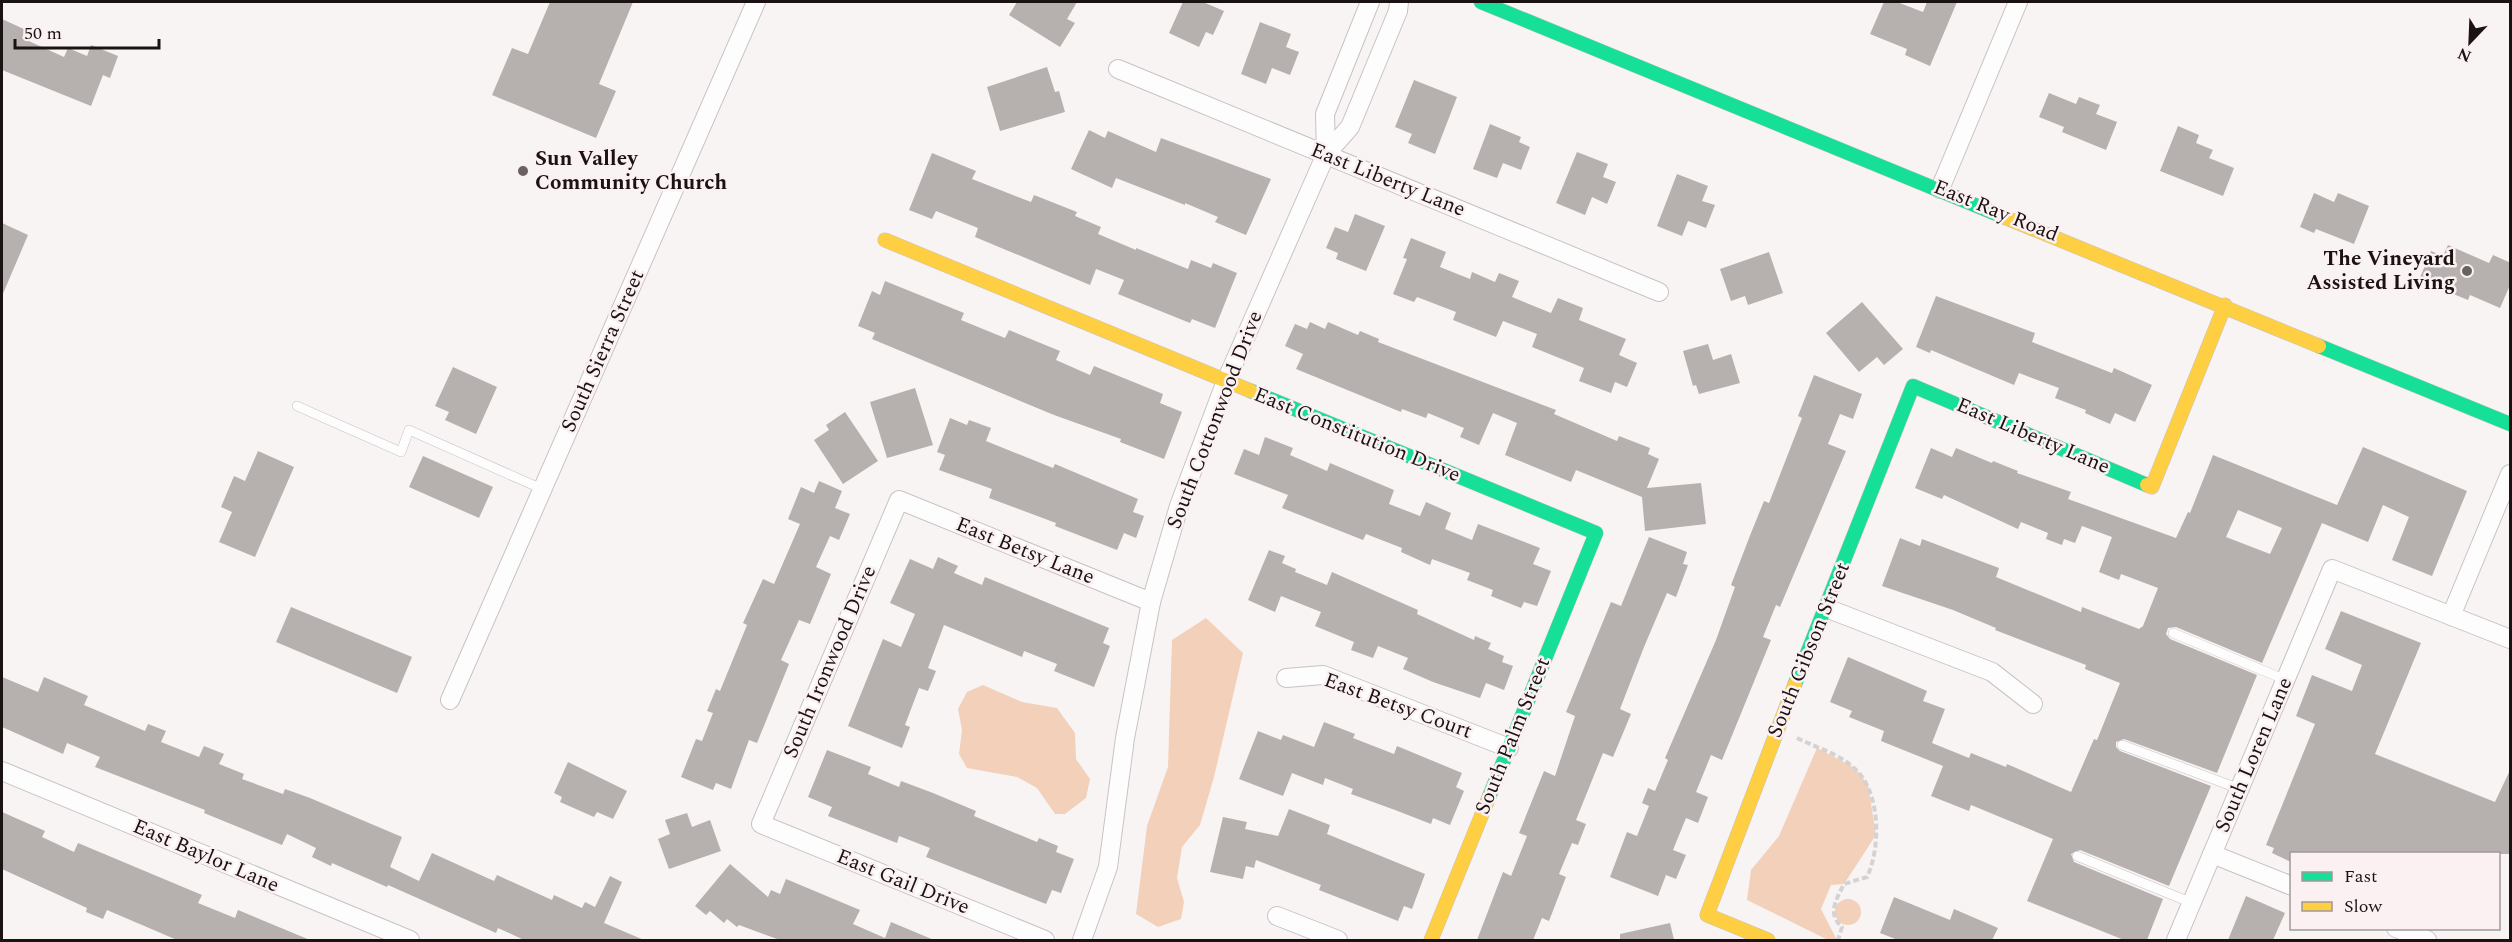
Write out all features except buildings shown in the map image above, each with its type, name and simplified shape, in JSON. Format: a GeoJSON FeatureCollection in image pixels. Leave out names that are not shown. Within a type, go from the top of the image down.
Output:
{"type":"FeatureCollection","features":[{"type":"Feature","properties":{"kind":"street","name":"South Sierra Street"},"geometry":{"type":"LineString","coordinates":[[450,699],[756,2]]}},
{"type":"Feature","properties":{"kind":"street","name":"South Cottonwood Drive"},"geometry":{"type":"LineString","coordinates":[[1326,154],[1325,114],[1370,2]]}},
{"type":"Feature","properties":{"kind":"street","name":"South Cottonwood Drive"},"geometry":{"type":"LineString","coordinates":[[1082,940],[1108,867],[1125,738],[1151,602],[1179,506],[1226,381],[1326,154],[1350,128],[1398,11],[1399,2]]}},
{"type":"Feature","properties":{"kind":"street","name":"East Ray Road"},"geometry":{"type":"LineString","coordinates":[[1480,2],[2511,424]]}},
{"type":"Feature","properties":{"kind":"street"},"geometry":{"type":"LineString","coordinates":[[1941,189],[2018,2]]}},
{"type":"Feature","properties":{"kind":"street","name":"East Liberty Lane"},"geometry":{"type":"LineString","coordinates":[[1118,69],[1659,292]]}},
{"type":"Feature","properties":{"kind":"street","name":"East Constitution Drive"},"geometry":{"type":"LineString","coordinates":[[885,240],[1596,533]]}},
{"type":"Feature","properties":{"kind":"street","name":"East Liberty Lane"},"geometry":{"type":"LineString","coordinates":[[1913,386],[2152,486],[2225,305]]}},
{"type":"Feature","properties":{"kind":"street","name":"South Gibson Street"},"geometry":{"type":"LineString","coordinates":[[1768,940],[1707,915],[1777,729],[1913,386]]}},
{"type":"Feature","properties":{"kind":"street"},"geometry":{"type":"LineString","coordinates":[[2511,474],[2451,616],[2511,639]]}},
{"type":"Feature","properties":{"kind":"street","name":"East Betsy Lane"},"geometry":{"type":"LineString","coordinates":[[899,500],[1151,602]]}},
{"type":"Feature","properties":{"kind":"street","name":"South Ironwood Drive"},"geometry":{"type":"LineString","coordinates":[[761,824],[899,500]]}},
{"type":"Feature","properties":{"kind":"street","name":"South Palm Street"},"geometry":{"type":"LineString","coordinates":[[1431,940],[1596,533]]}},
{"type":"Feature","properties":{"kind":"street","name":"South Loren Lane"},"geometry":{"type":"LineString","coordinates":[[2176,940],[2332,569],[2451,616]]}},
{"type":"Feature","properties":{"kind":"street"},"geometry":{"type":"LineString","coordinates":[[1826,608],[1992,672],[2033,704]]}},
{"type":"Feature","properties":{"kind":"street","name":"East Betsy Court"},"geometry":{"type":"LineString","coordinates":[[1286,678],[1323,675],[1509,748]]}},
{"type":"Feature","properties":{"kind":"street","name":"East Baylor Lane"},"geometry":{"type":"LineString","coordinates":[[2,771],[388,936],[410,940]]}},
{"type":"Feature","properties":{"kind":"street","name":"East Gail Drive"},"geometry":{"type":"LineString","coordinates":[[761,824],[1045,940]]}},
{"type":"Feature","properties":{"kind":"street"},"geometry":{"type":"LineString","coordinates":[[2212,854],[2290,885]]}},
{"type":"Feature","properties":{"kind":"street"},"geometry":{"type":"LineString","coordinates":[[1277,916],[1338,940]]}},
{"type":"Feature","properties":{"kind":"street"},"geometry":{"type":"LineString","coordinates":[[2401,930],[2427,940]]}},
{"type":"Feature","properties":{"kind":"lane"},"geometry":{"type":"LineString","coordinates":[[297,406],[401,452],[409,430],[542,489]]}},
{"type":"Feature","properties":{"kind":"lane"},"geometry":{"type":"LineString","coordinates":[[2173,633],[2286,680]]}},
{"type":"Feature","properties":{"kind":"lane"},"geometry":{"type":"LineString","coordinates":[[2122,745],[2240,789]]}},
{"type":"Feature","properties":{"kind":"lane"},"geometry":{"type":"LineString","coordinates":[[2077,856],[2192,903]]}},
{"type":"Feature","properties":{"kind":"path"},"geometry":{"type":"LineString","coordinates":[[1777,729],[1855,768],[1868,785],[1876,843],[1873,865],[1867,877],[1845,884],[1836,899],[1833,914],[1835,921],[1842,927],[1838,940]]}},
{"type":"Feature","properties":{"kind":"shaded area"},"geometry":{"type":"Polygon","coordinates":[[[1206,618],[1243,653],[1214,777],[1200,825],[1182,847],[1177,878],[1184,902],[1181,919],[1158,927],[1136,914],[1147,826],[1168,767],[1172,640],[1206,618]]]}},
{"type":"Feature","properties":{"kind":"shaded area"},"geometry":{"type":"Polygon","coordinates":[[[983,685],[1022,702],[1057,708],[1075,733],[1076,759],[1090,779],[1086,798],[1065,814],[1055,814],[1037,788],[1017,777],[967,768],[959,754],[962,730],[958,709],[967,692],[983,685]]]}},
{"type":"Feature","properties":{"kind":"shaded area"},"geometry":{"type":"Polygon","coordinates":[[[1817,748],[1855,768],[1868,785],[1876,835],[1844,884],[1831,885],[1821,909],[1837,940],[1828,940],[1747,900],[1751,870],[1779,836],[1817,748]]]}},
{"type":"Feature","properties":{"kind":"shaded area"},"geometry":{"type":"Polygon","coordinates":[[[1848,899],[1857,903],[1861,912],[1857,921],[1848,925],[1839,921],[1835,912],[1839,903],[1848,899]]]}},
{"type":"Feature","properties":{"kind":"traffic: fast"},"geometry":{"type":"LineString","coordinates":[[1481,2],[2004,217]]}},
{"type":"Feature","properties":{"kind":"traffic: fast"},"geometry":{"type":"LineString","coordinates":[[2319,346],[2510,424]]}},
{"type":"Feature","properties":{"kind":"traffic: fast"},"geometry":{"type":"LineString","coordinates":[[1795,684],[1913,386],[2147,485]]}},
{"type":"Feature","properties":{"kind":"traffic: fast"},"geometry":{"type":"LineString","coordinates":[[1251,391],[1596,533],[1489,797]]}},
{"type":"Feature","properties":{"kind":"traffic: slow"},"geometry":{"type":"LineString","coordinates":[[2004,217],[2319,346]]}},
{"type":"Feature","properties":{"kind":"traffic: slow"},"geometry":{"type":"LineString","coordinates":[[885,240],[1251,391]]}},
{"type":"Feature","properties":{"kind":"traffic: slow"},"geometry":{"type":"LineString","coordinates":[[2147,485],[2152,487],[2225,305]]}},
{"type":"Feature","properties":{"kind":"traffic: slow"},"geometry":{"type":"LineString","coordinates":[[1768,940],[1707,915],[1795,684]]}},
{"type":"Feature","properties":{"kind":"traffic: slow"},"geometry":{"type":"LineString","coordinates":[[1431,940],[1489,797]]}},
{"type":"Feature","properties":{"kind":"place","name":"Sun Valley Community Church"},"geometry":{"type":"Point","coordinates":[523,171]}},
{"type":"Feature","properties":{"kind":"place","name":"The Vineyard Assisted Living"},"geometry":{"type":"Point","coordinates":[2467,271]}}]}
